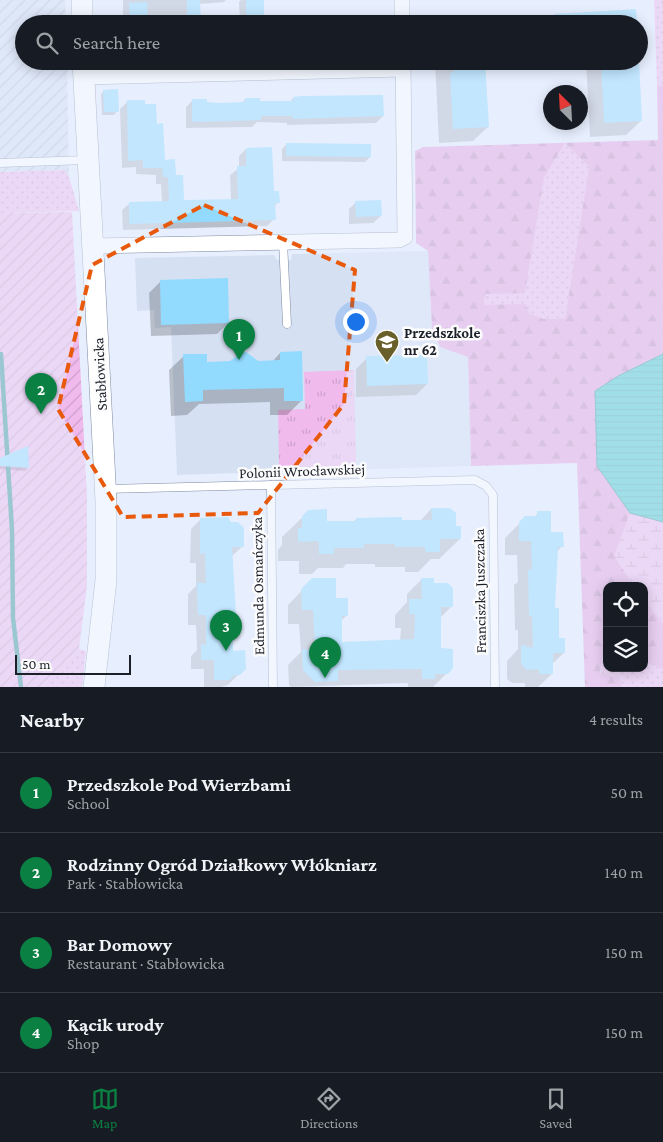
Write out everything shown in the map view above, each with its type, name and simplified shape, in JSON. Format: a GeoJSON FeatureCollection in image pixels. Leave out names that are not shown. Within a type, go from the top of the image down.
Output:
{"type":"FeatureCollection","features":[{"type":"Feature","properties":{"kind":"street"},"geometry":{"type":"LineString","coordinates":[[82,0],[82,15]]}},
{"type":"Feature","properties":{"kind":"street"},"geometry":{"type":"LineString","coordinates":[[402,0],[402,15]]}},
{"type":"Feature","properties":{"kind":"street","name":"Stabłowicka"},"geometry":{"type":"LineString","coordinates":[[83,70],[106,489],[106,580],[94,687]]}},
{"type":"Feature","properties":{"kind":"street"},"geometry":{"type":"LineString","coordinates":[[93,246],[399,240],[404,237],[406,232],[403,70]]}},
{"type":"Feature","properties":{"kind":"lane"},"geometry":{"type":"LineString","coordinates":[[0,163],[88,160]]}},
{"type":"Feature","properties":{"kind":"lane"},"geometry":{"type":"LineString","coordinates":[[282,242],[287,324]]}},
{"type":"Feature","properties":{"kind":"lane","name":"Polonii Wrocławskiej"},"geometry":{"type":"LineString","coordinates":[[106,489],[475,480],[486,486],[493,494]]}},
{"type":"Feature","properties":{"kind":"lane","name":"Edmunda Osmańczyka"},"geometry":{"type":"LineString","coordinates":[[271,485],[273,687]]}},
{"type":"Feature","properties":{"kind":"lane","name":"Franciszka Juszczaka"},"geometry":{"type":"LineString","coordinates":[[493,494],[495,687]]}},
{"type":"Feature","properties":{"kind":"highlighted area"},"geometry":{"type":"Polygon","coordinates":[[[204,205],[355,270],[344,404],[258,513],[123,517],[58,409],[92,265],[204,205]]]}},
{"type":"Feature","properties":{"kind":"shaded area"},"geometry":{"type":"Polygon","coordinates":[[[0,0],[65,0],[66,15],[15,15],[15,70],[67,70],[69,177],[65,170],[0,172],[0,0]]]}},
{"type":"Feature","properties":{"kind":"shaded area"},"geometry":{"type":"Polygon","coordinates":[[[428,251],[432,329],[440,347],[468,357],[471,466],[177,475],[171,327],[155,328],[154,310],[137,311],[135,258],[274,255],[277,260],[291,260],[292,254],[428,251]]]}},
{"type":"Feature","properties":{"kind":"green space"},"geometry":{"type":"Polygon","coordinates":[[[654,0],[663,0],[663,85],[657,86],[654,0]]]}},
{"type":"Feature","properties":{"kind":"green space"},"geometry":{"type":"Polygon","coordinates":[[[663,85],[663,354],[595,391],[597,466],[630,513],[615,556],[631,582],[603,582],[603,654],[600,673],[620,678],[622,687],[585,687],[577,463],[471,466],[468,357],[440,347],[432,329],[428,251],[416,243],[415,151],[423,147],[658,140],[657,86],[663,85]],[[565,143],[544,178],[525,293],[485,294],[484,305],[525,304],[529,313],[544,319],[565,318],[589,167],[565,143]]]}},
{"type":"Feature","properties":{"kind":"green space"},"geometry":{"type":"Polygon","coordinates":[[[565,143],[589,167],[565,318],[544,319],[529,313],[484,305],[485,294],[525,292],[544,178],[565,143]]]}},
{"type":"Feature","properties":{"kind":"green space"},"geometry":{"type":"Polygon","coordinates":[[[65,170],[69,177],[79,211],[0,213],[0,172],[65,170]]]}},
{"type":"Feature","properties":{"kind":"green space"},"geometry":{"type":"Polygon","coordinates":[[[72,212],[87,496],[87,586],[79,649],[40,687],[0,687],[0,213],[72,212]]]}},
{"type":"Feature","properties":{"kind":"green space"},"geometry":{"type":"Polygon","coordinates":[[[354,370],[356,466],[279,468],[278,410],[305,409],[304,372],[354,370]]]}},
{"type":"Feature","properties":{"kind":"green space"},"geometry":{"type":"Polygon","coordinates":[[[630,513],[663,522],[663,623],[648,604],[648,582],[631,582],[614,556],[630,513]]]}},
{"type":"Feature","properties":{"kind":"green space"},"geometry":{"type":"Polygon","coordinates":[[[648,604],[663,623],[663,669],[648,663],[648,604]]]}},
{"type":"Feature","properties":{"kind":"green space"},"geometry":{"type":"Polygon","coordinates":[[[79,649],[86,651],[82,687],[40,687],[79,649]]]}},
{"type":"Feature","properties":{"kind":"green space"},"geometry":{"type":"Polygon","coordinates":[[[603,654],[603,672],[648,672],[648,663],[663,669],[663,687],[622,687],[620,678],[600,674],[603,654]]]}},
{"type":"Feature","properties":{"kind":"water"},"geometry":{"type":"Polygon","coordinates":[[[663,354],[663,522],[630,513],[597,466],[595,391],[618,376],[663,354]]]}},
{"type":"Feature","properties":{"kind":"building"},"geometry":{"type":"Polygon","coordinates":[[[187,0],[200,0],[201,15],[187,15],[187,0]]]}},
{"type":"Feature","properties":{"kind":"building"},"geometry":{"type":"Polygon","coordinates":[[[246,0],[264,0],[264,15],[246,15],[246,0]]]}},
{"type":"Feature","properties":{"kind":"building"},"geometry":{"type":"Polygon","coordinates":[[[147,2],[148,15],[130,15],[129,3],[147,2]]]}},
{"type":"Feature","properties":{"kind":"building"},"geometry":{"type":"Polygon","coordinates":[[[636,9],[636,15],[554,15],[636,9]]]}},
{"type":"Feature","properties":{"kind":"building"},"geometry":{"type":"Polygon","coordinates":[[[454,70],[486,70],[489,127],[453,129],[450,73],[454,72],[454,70]]]}},
{"type":"Feature","properties":{"kind":"building"},"geometry":{"type":"Polygon","coordinates":[[[601,70],[639,70],[642,121],[604,123],[601,70]]]}},
{"type":"Feature","properties":{"kind":"building"},"geometry":{"type":"Polygon","coordinates":[[[118,89],[119,112],[104,112],[103,90],[118,89]]]}},
{"type":"Feature","properties":{"kind":"building"},"geometry":{"type":"Polygon","coordinates":[[[383,95],[384,116],[293,119],[293,116],[261,116],[261,120],[193,122],[192,118],[192,99],[207,99],[207,102],[219,103],[245,102],[245,98],[260,98],[260,101],[293,101],[293,97],[302,96],[383,95]]]}},
{"type":"Feature","properties":{"kind":"building"},"geometry":{"type":"Polygon","coordinates":[[[127,100],[145,100],[145,104],[156,104],[157,124],[163,123],[165,160],[175,159],[176,175],[183,175],[184,200],[238,199],[237,166],[246,166],[246,148],[272,147],[274,191],[279,191],[280,203],[275,203],[276,220],[129,224],[129,202],[169,201],[168,177],[163,177],[162,168],[143,168],[143,160],[128,161],[127,100]]]}},
{"type":"Feature","properties":{"kind":"building"},"geometry":{"type":"Polygon","coordinates":[[[286,143],[371,144],[371,157],[286,156],[286,143]]]}},
{"type":"Feature","properties":{"kind":"building"},"geometry":{"type":"Polygon","coordinates":[[[381,200],[382,216],[356,217],[355,201],[381,200]]]}},
{"type":"Feature","properties":{"kind":"building"},"geometry":{"type":"Polygon","coordinates":[[[228,278],[229,323],[161,325],[160,280],[228,278]]]}},
{"type":"Feature","properties":{"kind":"building"},"geometry":{"type":"Polygon","coordinates":[[[302,351],[303,401],[284,401],[284,388],[203,390],[203,401],[185,402],[183,354],[207,354],[207,362],[230,361],[241,353],[246,352],[258,361],[280,360],[280,352],[302,351]]]}},
{"type":"Feature","properties":{"kind":"building"},"geometry":{"type":"Polygon","coordinates":[[[427,355],[428,384],[367,386],[366,356],[427,355]]]}},
{"type":"Feature","properties":{"kind":"building"},"geometry":{"type":"Polygon","coordinates":[[[28,446],[29,468],[0,466],[0,458],[28,446]]]}},
{"type":"Feature","properties":{"kind":"building"},"geometry":{"type":"Polygon","coordinates":[[[431,508],[450,508],[456,513],[456,526],[461,526],[461,539],[440,539],[440,552],[425,552],[425,547],[395,547],[395,544],[364,544],[364,548],[334,548],[334,554],[319,554],[319,541],[298,542],[298,528],[302,528],[302,516],[308,510],[327,509],[327,521],[356,521],[356,518],[402,517],[402,520],[432,520],[431,508]]]}},
{"type":"Feature","properties":{"kind":"building"},"geometry":{"type":"Polygon","coordinates":[[[537,511],[551,511],[551,532],[563,532],[564,547],[558,547],[555,608],[559,608],[559,638],[565,638],[565,653],[553,653],[553,674],[539,674],[539,669],[527,670],[521,664],[521,645],[533,648],[532,616],[529,616],[528,570],[532,569],[531,541],[519,541],[519,522],[525,516],[537,516],[537,511]]]}},
{"type":"Feature","properties":{"kind":"building"},"geometry":{"type":"Polygon","coordinates":[[[228,517],[231,522],[238,522],[244,528],[244,547],[232,547],[236,615],[233,615],[233,651],[245,650],[246,669],[240,675],[234,675],[230,680],[214,680],[214,660],[201,660],[201,644],[206,645],[206,615],[198,615],[197,583],[206,583],[205,553],[200,554],[200,518],[228,517]]]}},
{"type":"Feature","properties":{"kind":"building"},"geometry":{"type":"Polygon","coordinates":[[[312,578],[336,578],[336,598],[348,598],[348,616],[342,616],[342,642],[414,639],[415,614],[409,614],[409,599],[422,599],[421,578],[434,578],[434,583],[448,583],[453,588],[453,607],[441,607],[441,648],[453,649],[453,668],[448,674],[435,674],[435,679],[422,679],[422,669],[338,670],[338,681],[315,682],[303,670],[302,649],[314,650],[315,648],[313,610],[302,610],[301,589],[312,578]]]}},
{"type":"Feature","properties":{"kind":"waterway"},"geometry":{"type":"LineString","coordinates":[[1,354],[12,530],[13,618],[21,687]]}},
{"type":"Feature","properties":{"kind":"place","name":"Przedszkole Pod Wierzbami"},"geometry":{"type":"Point","coordinates":[239,360]}},
{"type":"Feature","properties":{"kind":"place","name":"Przedszkole nr 62"},"geometry":{"type":"Point","coordinates":[387,363]}},
{"type":"Feature","properties":{"kind":"place","name":"Rodzinny Ogród Działkowy Włókniarz"},"geometry":{"type":"Point","coordinates":[41,414]}},
{"type":"Feature","properties":{"kind":"place","name":"Bar Domowy"},"geometry":{"type":"Point","coordinates":[226,651]}},
{"type":"Feature","properties":{"kind":"place","name":"Kącik urody"},"geometry":{"type":"Point","coordinates":[325,678]}}]}
